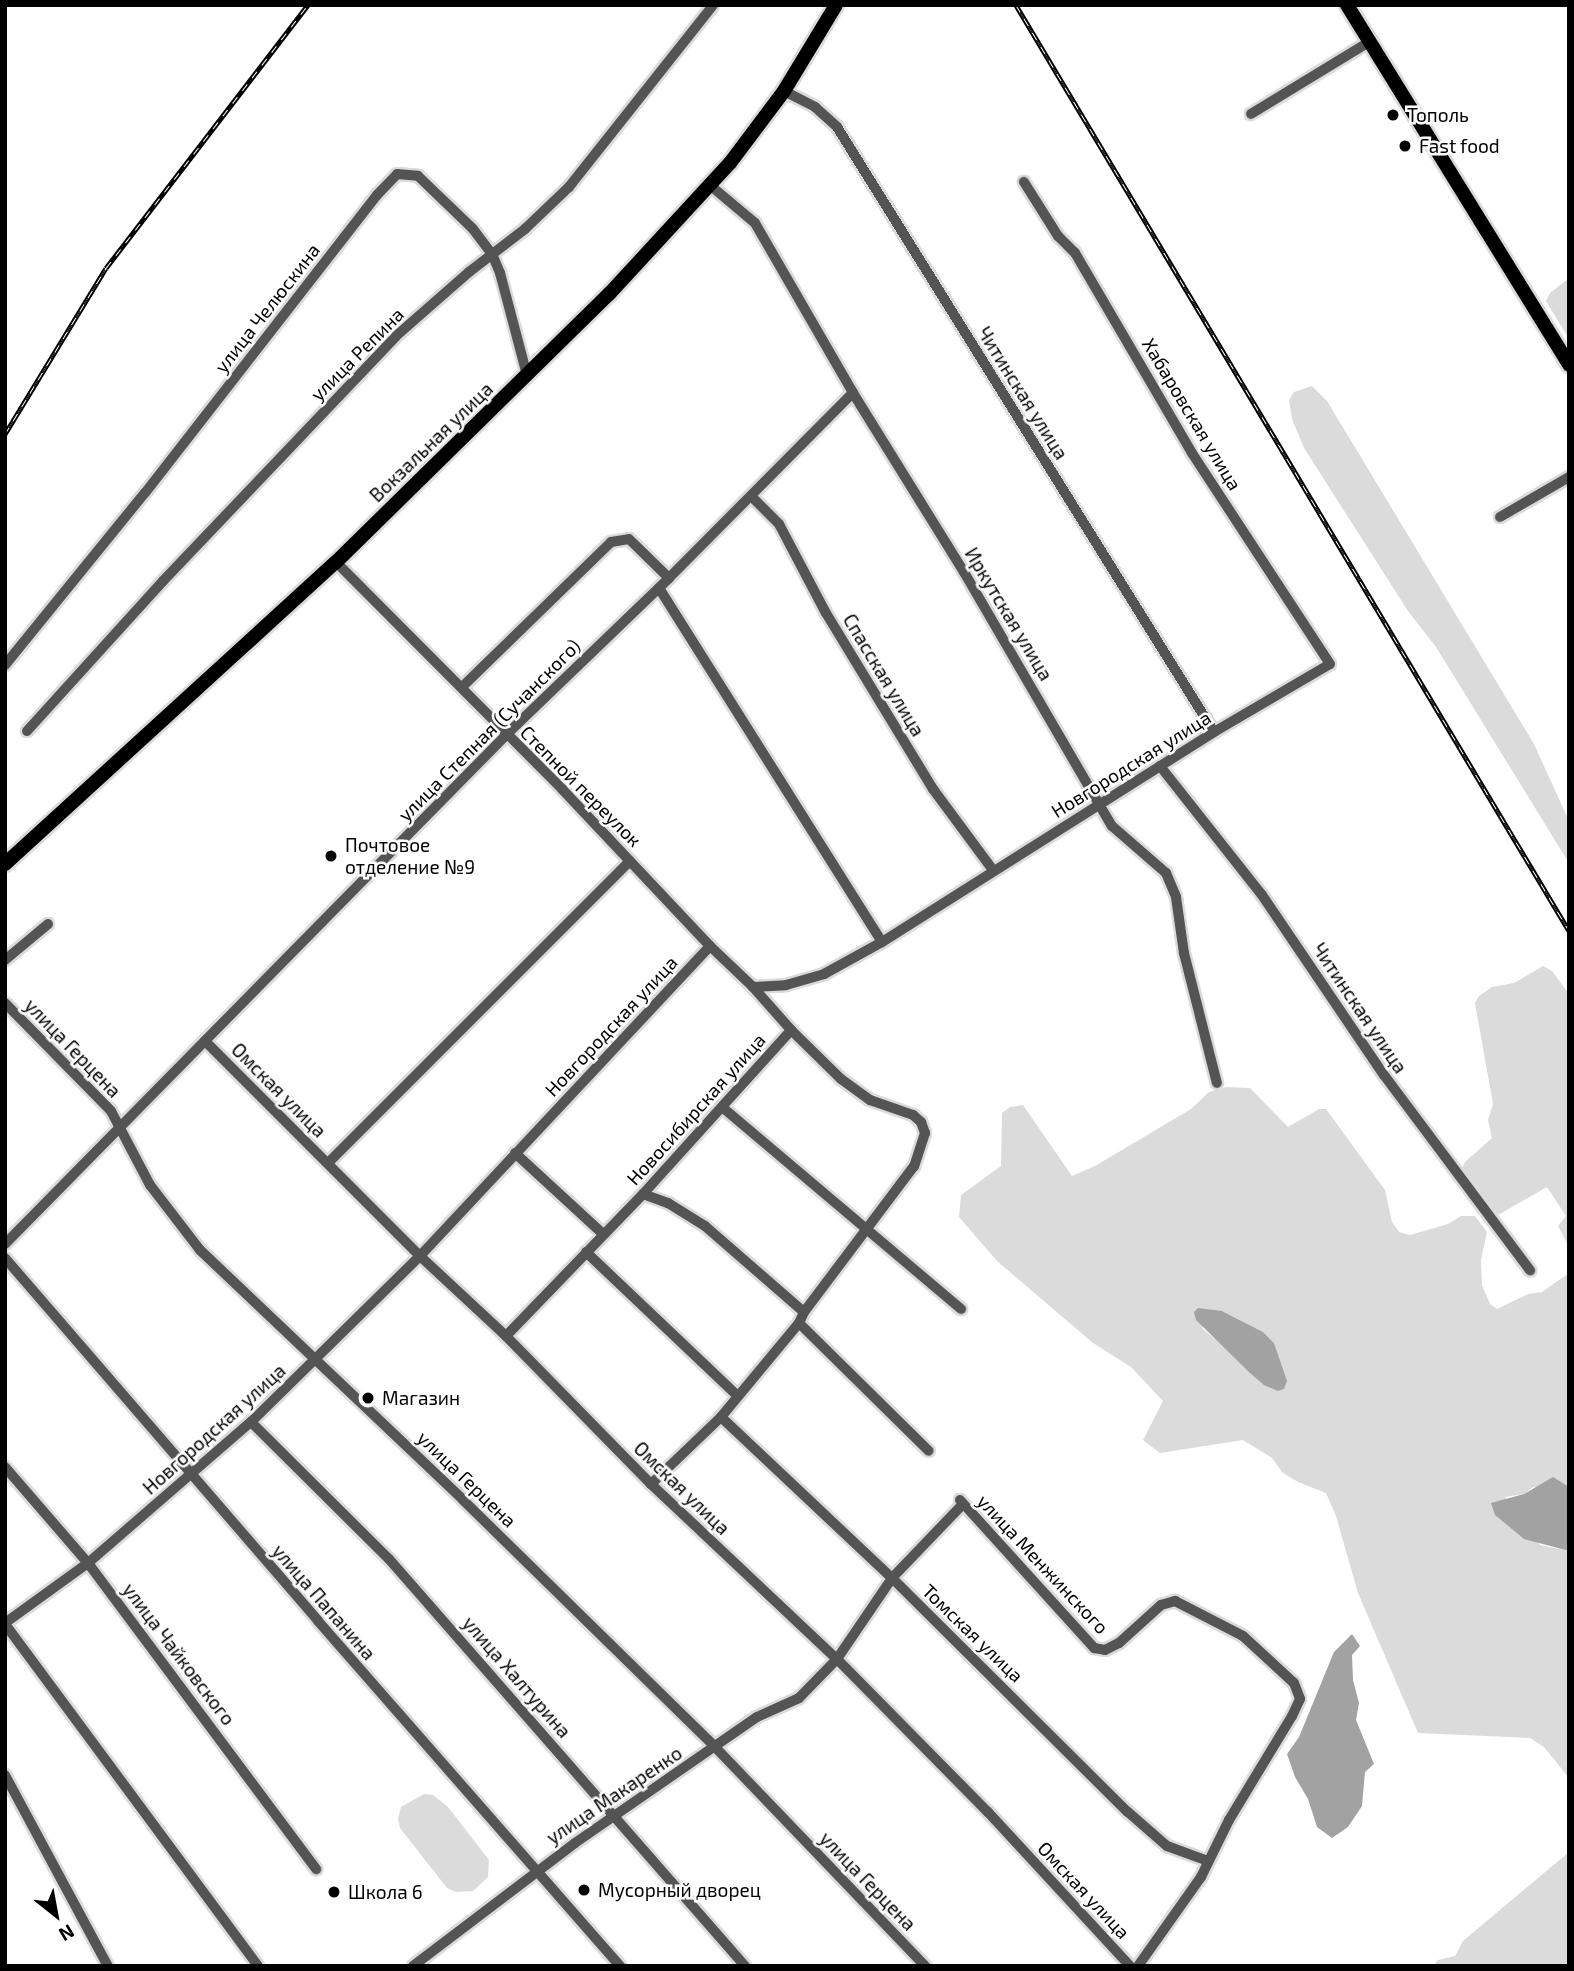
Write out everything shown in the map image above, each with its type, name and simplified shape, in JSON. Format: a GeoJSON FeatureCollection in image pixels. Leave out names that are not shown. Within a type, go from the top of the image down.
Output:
{"type":"FeatureCollection","features":[{"type":"Feature","properties":{"kind":"main road","name":"Вокзальная улица"},"geometry":{"type":"LineString","coordinates":[[5,864],[337,562],[527,375],[711,186],[784,91],[836,5]]}},
{"type":"Feature","properties":{"kind":"main road"},"geometry":{"type":"LineString","coordinates":[[1347,5],[1569,365]]}},
{"type":"Feature","properties":{"kind":"street","name":"улица Репина"},"geometry":{"type":"LineString","coordinates":[[27,731],[163,581],[396,336],[525,229],[569,187],[713,5]]}},
{"type":"Feature","properties":{"kind":"street"},"geometry":{"type":"LineString","coordinates":[[1251,114],[1369,42]]}},
{"type":"Feature","properties":{"kind":"street","name":"Читинская улица"},"geometry":{"type":"LineString","coordinates":[[784,91],[815,107],[837,127],[1214,733]]}},
{"type":"Feature","properties":{"kind":"street","name":"улица Челюскина"},"geometry":{"type":"LineString","coordinates":[[5,665],[145,493],[390,179],[405,173],[418,176],[473,229],[492,254],[500,273],[527,375]]}},
{"type":"Feature","properties":{"kind":"street","name":"Хабаровская улица"},"geometry":{"type":"LineString","coordinates":[[1024,182],[1058,236],[1075,253],[1192,453],[1330,664]]}},
{"type":"Feature","properties":{"kind":"street","name":"Иркутская улица"},"geometry":{"type":"LineString","coordinates":[[711,186],[755,223],[853,393],[950,549],[1098,805],[1123,839],[1166,873],[1176,897],[1184,953],[1217,1083]]}},
{"type":"Feature","properties":{"kind":"street","name":"улица Степная (Сучанского)"},"geometry":{"type":"LineString","coordinates":[[5,1244],[506,735],[670,578],[853,393]]}},
{"type":"Feature","properties":{"kind":"street"},"geometry":{"type":"LineString","coordinates":[[1500,517],[1569,477]]}},
{"type":"Feature","properties":{"kind":"street","name":"Спасская улица"},"geometry":{"type":"LineString","coordinates":[[751,496],[779,524],[826,613],[933,789],[993,870]]}},
{"type":"Feature","properties":{"kind":"street"},"geometry":{"type":"LineString","coordinates":[[462,687],[611,542],[629,539],[670,578]]}},
{"type":"Feature","properties":{"kind":"street","name":"Степной переулок"},"geometry":{"type":"LineString","coordinates":[[337,562],[462,687],[710,946]]}},
{"type":"Feature","properties":{"kind":"street"},"geometry":{"type":"LineString","coordinates":[[659,588],[881,942]]}},
{"type":"Feature","properties":{"kind":"street","name":"Новгородская улица"},"geometry":{"type":"LineString","coordinates":[[753,987],[786,985],[824,974],[881,942],[1160,766],[1330,664]]}},
{"type":"Feature","properties":{"kind":"street","name":"Читинская улица"},"geometry":{"type":"LineString","coordinates":[[1160,766],[1262,895],[1384,1075],[1530,1270]]}},
{"type":"Feature","properties":{"kind":"street"},"geometry":{"type":"LineString","coordinates":[[328,1163],[630,861]]}},
{"type":"Feature","properties":{"kind":"street"},"geometry":{"type":"LineString","coordinates":[[5,960],[48,924]]}},
{"type":"Feature","properties":{"kind":"street"},"geometry":{"type":"LineString","coordinates":[[710,946],[753,987],[791,1030]]}},
{"type":"Feature","properties":{"kind":"street","name":"Новгородская улица"},"geometry":{"type":"LineString","coordinates":[[5,1624],[88,1563],[251,1422],[419,1256],[710,946]]}},
{"type":"Feature","properties":{"kind":"street","name":"улица Герцена"},"geometry":{"type":"LineString","coordinates":[[5,1003],[111,1111],[150,1185],[200,1250],[473,1509],[716,1748],[925,1966]]}},
{"type":"Feature","properties":{"kind":"street","name":"Новосибирская улица"},"geometry":{"type":"LineString","coordinates":[[506,1336],[643,1194],[791,1030],[841,1079],[870,1100],[913,1115],[921,1122],[925,1133],[914,1166],[867,1230]]}},
{"type":"Feature","properties":{"kind":"street","name":"Омская улица"},"geometry":{"type":"LineString","coordinates":[[205,1041],[419,1256],[506,1336],[652,1484],[837,1659],[988,1812],[1130,1966]]}},
{"type":"Feature","properties":{"kind":"street"},"geometry":{"type":"LineString","coordinates":[[722,1107],[961,1309]]}},
{"type":"Feature","properties":{"kind":"street"},"geometry":{"type":"LineString","coordinates":[[515,1153],[603,1234]]}},
{"type":"Feature","properties":{"kind":"street"},"geometry":{"type":"LineString","coordinates":[[643,1194],[668,1203],[705,1226],[804,1312]]}},
{"type":"Feature","properties":{"kind":"street"},"geometry":{"type":"LineString","coordinates":[[652,1484],[721,1417],[799,1323],[804,1312],[867,1230]]}},
{"type":"Feature","properties":{"kind":"street"},"geometry":{"type":"LineString","coordinates":[[586,1252],[738,1396]]}},
{"type":"Feature","properties":{"kind":"street","name":"улица Папанина"},"geometry":{"type":"LineString","coordinates":[[5,1258],[620,1966]]}},
{"type":"Feature","properties":{"kind":"street"},"geometry":{"type":"LineString","coordinates":[[799,1323],[929,1451]]}},
{"type":"Feature","properties":{"kind":"street","name":"Томская улица"},"geometry":{"type":"LineString","coordinates":[[721,1417],[892,1578],[1128,1812],[1167,1846],[1208,1861]]}},
{"type":"Feature","properties":{"kind":"street","name":"улица Халтурина"},"geometry":{"type":"LineString","coordinates":[[251,1422],[389,1559],[745,1966]]}},
{"type":"Feature","properties":{"kind":"street","name":"улица Чайковского"},"geometry":{"type":"LineString","coordinates":[[5,1467],[88,1563],[316,1868]]}},
{"type":"Feature","properties":{"kind":"street","name":"улица Макаренко"},"geometry":{"type":"LineString","coordinates":[[413,1966],[536,1870],[615,1815],[771,1708],[799,1698],[837,1659],[892,1578],[961,1503]]}},
{"type":"Feature","properties":{"kind":"street","name":"улица Менжинского"},"geometry":{"type":"LineString","coordinates":[[961,1503],[1013,1556],[1094,1648],[1105,1650],[1119,1643],[1161,1605],[1175,1601],[1243,1636],[1294,1683],[1300,1699],[1208,1861]]}},
{"type":"Feature","properties":{"kind":"street"},"geometry":{"type":"LineString","coordinates":[[5,1624],[257,1966]]}},
{"type":"Feature","properties":{"kind":"street"},"geometry":{"type":"LineString","coordinates":[[5,1775],[108,1966]]}},
{"type":"Feature","properties":{"kind":"street"},"geometry":{"type":"LineString","coordinates":[[1138,1966],[1201,1877],[1208,1861]]}},
{"type":"Feature","properties":{"kind":"shaded area"},"geometry":{"type":"Polygon","coordinates":[[[1569,278],[1569,339],[1546,301],[1550,293],[1569,278]]]}},
{"type":"Feature","properties":{"kind":"shaded area"},"geometry":{"type":"Polygon","coordinates":[[[1312,386],[1327,401],[1534,744],[1569,821],[1569,863],[1436,647],[1408,611],[1304,448],[1292,419],[1289,400],[1294,392],[1312,386]]]}},
{"type":"Feature","properties":{"kind":"shaded area"},"geometry":{"type":"Polygon","coordinates":[[[1543,966],[1552,971],[1569,994],[1569,1247],[1558,1226],[1566,1216],[1547,1187],[1498,1215],[1462,1168],[1465,1162],[1492,1138],[1488,1120],[1493,1104],[1475,1003],[1479,996],[1492,987],[1514,983],[1543,966]]]}},
{"type":"Feature","properties":{"kind":"shaded area"},"geometry":{"type":"Polygon","coordinates":[[[1226,1087],[1250,1088],[1288,1127],[1319,1109],[1326,1109],[1385,1190],[1392,1222],[1399,1232],[1410,1235],[1448,1224],[1461,1216],[1475,1216],[1487,1232],[1481,1260],[1482,1285],[1490,1304],[1497,1309],[1528,1294],[1542,1292],[1569,1273],[1569,1487],[1533,1487],[1524,1494],[1505,1497],[1540,1545],[1569,1551],[1569,1778],[1544,1747],[1530,1738],[1418,1733],[1358,1593],[1336,1516],[1326,1493],[1283,1473],[1272,1458],[1243,1440],[1160,1453],[1143,1440],[1163,1401],[1131,1367],[1093,1343],[997,1261],[959,1217],[961,1195],[1001,1166],[1002,1113],[1010,1107],[1023,1105],[1072,1176],[1095,1166],[1191,1109],[1209,1092],[1226,1087]],[[1222,1311],[1202,1328],[1235,1356],[1274,1343],[1263,1332],[1222,1311]]]}},
{"type":"Feature","properties":{"kind":"shaded area"},"geometry":{"type":"Polygon","coordinates":[[[1198,1308],[1222,1311],[1263,1332],[1274,1343],[1287,1381],[1284,1389],[1278,1391],[1264,1385],[1250,1373],[1196,1320],[1194,1312],[1198,1308]]]}},
{"type":"Feature","properties":{"kind":"shaded area"},"geometry":{"type":"Polygon","coordinates":[[[1553,1477],[1569,1487],[1569,1551],[1524,1539],[1495,1515],[1491,1503],[1524,1494],[1553,1477]]]}},
{"type":"Feature","properties":{"kind":"shaded area"},"geometry":{"type":"Polygon","coordinates":[[[1352,1634],[1360,1646],[1352,1655],[1353,1680],[1359,1703],[1356,1720],[1374,1764],[1365,1772],[1362,1806],[1348,1827],[1332,1838],[1317,1827],[1308,1799],[1295,1777],[1287,1754],[1299,1737],[1334,1652],[1352,1634]]]}},
{"type":"Feature","properties":{"kind":"shaded area"},"geometry":{"type":"Polygon","coordinates":[[[424,1794],[433,1795],[448,1807],[489,1860],[488,1877],[473,1891],[456,1892],[447,1888],[400,1828],[398,1819],[401,1807],[424,1794]]]}},
{"type":"Feature","properties":{"kind":"shaded area"},"geometry":{"type":"Polygon","coordinates":[[[1569,1852],[1569,1966],[1433,1966],[1438,1960],[1455,1956],[1463,1941],[1569,1852]]]}},
{"type":"Feature","properties":{"kind":"railway"},"geometry":{"type":"LineString","coordinates":[[5,434],[106,268],[308,5]]}},
{"type":"Feature","properties":{"kind":"railway"},"geometry":{"type":"LineString","coordinates":[[1016,5],[1569,931]]}},
{"type":"Feature","properties":{"kind":"place","name":"Тополь"},"geometry":{"type":"Point","coordinates":[1393,115]}},
{"type":"Feature","properties":{"kind":"place","name":"Fast food"},"geometry":{"type":"Point","coordinates":[1405,146]}},
{"type":"Feature","properties":{"kind":"place","name":"Почтовое отделение №9"},"geometry":{"type":"Point","coordinates":[331,856]}},
{"type":"Feature","properties":{"kind":"place","name":"Магазин"},"geometry":{"type":"Point","coordinates":[368,1398]}},
{"type":"Feature","properties":{"kind":"place","name":"Мусорный дворец"},"geometry":{"type":"Point","coordinates":[584,1890]}},
{"type":"Feature","properties":{"kind":"place","name":"Школа 6"},"geometry":{"type":"Point","coordinates":[334,1892]}}]}
